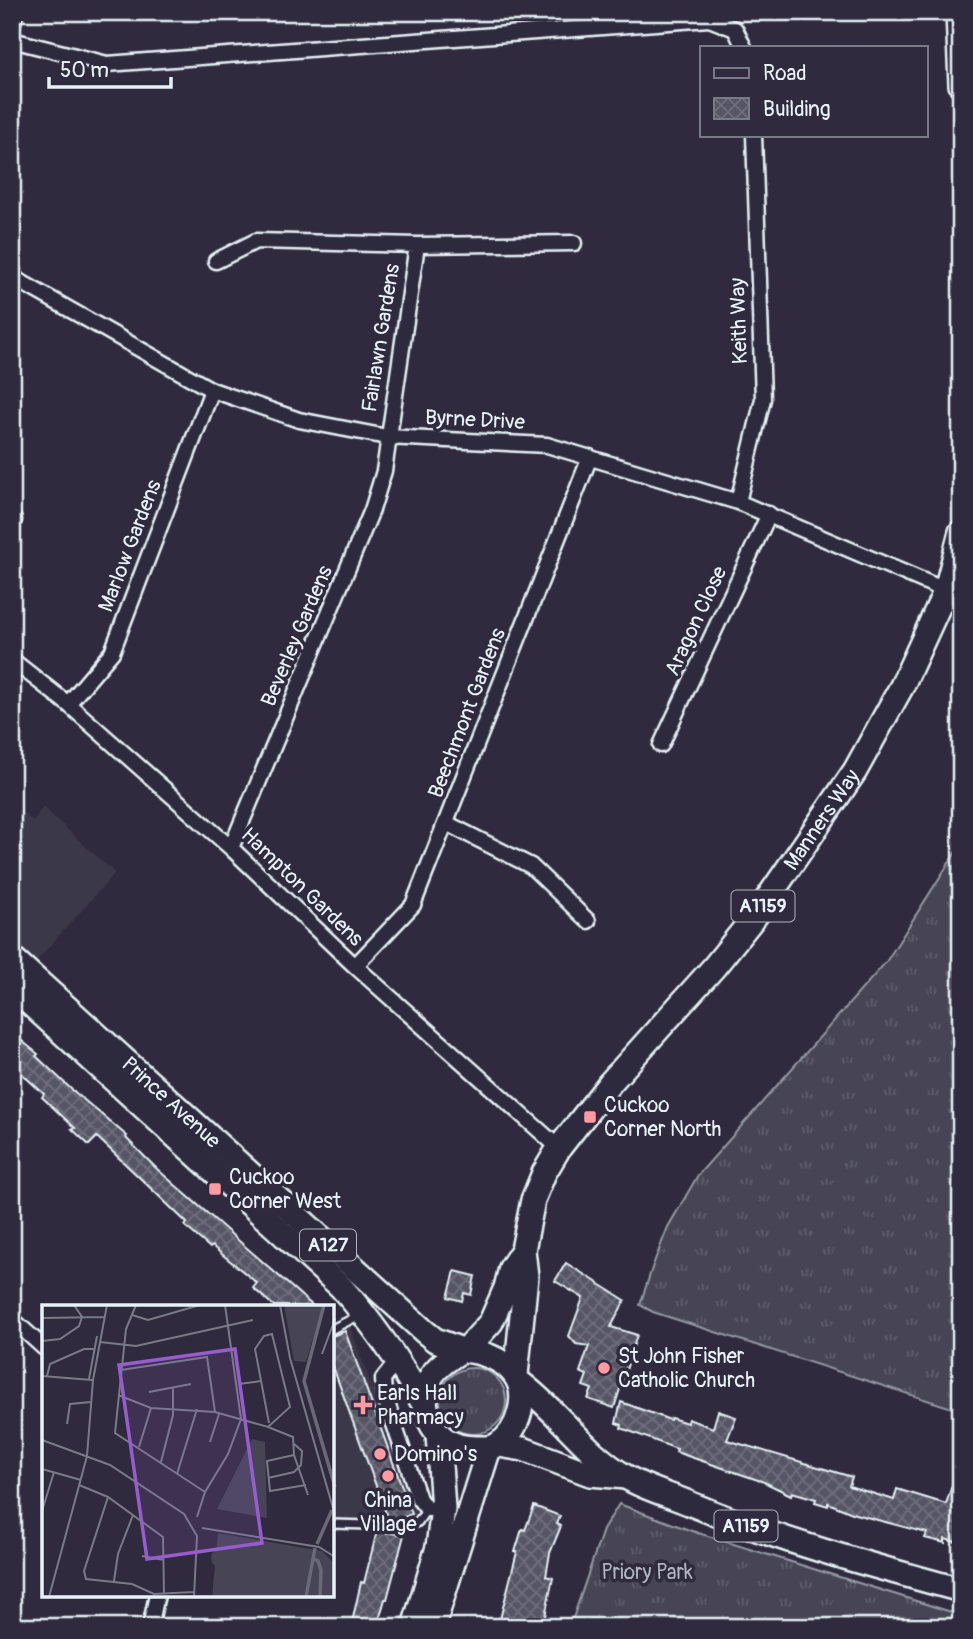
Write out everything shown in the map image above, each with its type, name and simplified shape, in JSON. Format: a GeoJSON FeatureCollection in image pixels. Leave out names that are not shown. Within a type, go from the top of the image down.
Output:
{"type":"FeatureCollection","features":[{"type":"Feature","properties":{"kind":"main road"},"geometry":{"type":"LineString","coordinates":[[958,12],[961,85]]}},
{"type":"Feature","properties":{"kind":"main road","name":"Manners Way"},"geometry":{"type":"LineString","coordinates":[[517,1379],[526,1276],[523,1250],[533,1200],[544,1173],[610,1083],[714,967],[760,911],[855,771],[954,594],[961,532]]}},
{"type":"Feature","properties":{"kind":"main road","name":"Prince Avenue"},"geometry":{"type":"LineString","coordinates":[[12,958],[425,1332],[435,1340],[464,1350]]}},
{"type":"Feature","properties":{"kind":"main road","name":"Prince Avenue"},"geometry":{"type":"LineString","coordinates":[[12,987],[341,1287],[364,1313],[398,1360],[425,1406]]}},
{"type":"Feature","properties":{"kind":"main road","name":"Manners Way"},"geometry":{"type":"LineString","coordinates":[[464,1350],[491,1322],[506,1288],[511,1268],[523,1250]]}},
{"type":"Feature","properties":{"kind":"main road"},"geometry":{"type":"LineString","coordinates":[[414,1627],[438,1547],[435,1509],[438,1434],[425,1406],[429,1380],[435,1371],[464,1350],[503,1363],[521,1388],[520,1410],[509,1434],[494,1447],[433,1627]]}},
{"type":"Feature","properties":{"kind":"main road","name":"A1159"},"geometry":{"type":"LineString","coordinates":[[517,1379],[536,1394],[571,1433],[626,1477],[738,1523],[870,1566],[961,1590]]}},
{"type":"Feature","properties":{"kind":"main road"},"geometry":{"type":"LineString","coordinates":[[438,1434],[463,1448],[494,1447]]}},
{"type":"Feature","properties":{"kind":"main road","name":"A1159"},"geometry":{"type":"LineString","coordinates":[[494,1447],[523,1449],[590,1474],[626,1477]]}},
{"type":"Feature","properties":{"kind":"street"},"geometry":{"type":"LineString","coordinates":[[12,26],[16,12]]}},
{"type":"Feature","properties":{"kind":"street"},"geometry":{"type":"LineString","coordinates":[[12,40],[107,64],[709,19],[735,29],[744,46]]}},
{"type":"Feature","properties":{"kind":"street","name":"Keith Way"},"geometry":{"type":"LineString","coordinates":[[738,502],[762,399],[754,136]]}},
{"type":"Feature","properties":{"kind":"street","name":"Fairlawn Gardens"},"geometry":{"type":"LineString","coordinates":[[216,261],[256,241],[417,245],[574,243]]}},
{"type":"Feature","properties":{"kind":"street","name":"Fairlawn Gardens"},"geometry":{"type":"LineString","coordinates":[[387,437],[417,245]]}},
{"type":"Feature","properties":{"kind":"street","name":"Byrne Drive"},"geometry":{"type":"LineString","coordinates":[[12,277],[212,390],[299,420],[387,437],[547,444],[738,502],[954,594]]}},
{"type":"Feature","properties":{"kind":"street","name":"Marlow Gardens"},"geometry":{"type":"LineString","coordinates":[[68,704],[112,652],[212,390]]}},
{"type":"Feature","properties":{"kind":"street","name":"Beverley Gardens"},"geometry":{"type":"LineString","coordinates":[[231,848],[372,510],[384,471],[387,437]]}},
{"type":"Feature","properties":{"kind":"street","name":"Beechmont Gardens"},"geometry":{"type":"LineString","coordinates":[[355,967],[413,905],[590,457]]}},
{"type":"Feature","properties":{"kind":"street","name":"Aragon Close"},"geometry":{"type":"LineString","coordinates":[[661,745],[769,514]]}},
{"type":"Feature","properties":{"kind":"street","name":"Hampton Gardens"},"geometry":{"type":"LineString","coordinates":[[12,660],[68,704],[231,848],[355,967],[559,1149]]}},
{"type":"Feature","properties":{"kind":"street"},"geometry":{"type":"LineString","coordinates":[[446,823],[531,866],[588,921]]}},
{"type":"Feature","properties":{"kind":"street"},"geometry":{"type":"LineString","coordinates":[[12,1320],[42,1346]]}},
{"type":"Feature","properties":{"kind":"street"},"geometry":{"type":"LineString","coordinates":[[398,1360],[383,1379],[384,1394],[419,1499],[435,1509]]}},
{"type":"Feature","properties":{"kind":"street"},"geometry":{"type":"LineString","coordinates":[[150,1627],[157,1597]]}},
{"type":"Feature","properties":{"kind":"lane"},"geometry":{"type":"LineString","coordinates":[[334,1328],[364,1313]]}},
{"type":"Feature","properties":{"kind":"lane"},"geometry":{"type":"LineString","coordinates":[[334,1524],[407,1526],[435,1509]]}},
{"type":"Feature","properties":{"kind":"shaded area"},"geometry":{"type":"Polygon","coordinates":[[[12,804],[33,821],[43,807],[115,873],[33,965],[12,948],[12,804]]]}},
{"type":"Feature","properties":{"kind":"shaded area"},"geometry":{"type":"Polygon","coordinates":[[[350,1326],[418,1514],[415,1520],[385,1522],[334,1518],[334,1333],[350,1326]]]}},
{"type":"Feature","properties":{"kind":"green space"},"geometry":{"type":"Polygon","coordinates":[[[961,844],[961,1411],[653,1312],[640,1305],[668,1227],[698,1175],[886,962],[961,844]]]}},
{"type":"Feature","properties":{"kind":"green space"},"geometry":{"type":"Polygon","coordinates":[[[473,1368],[486,1370],[496,1378],[504,1388],[504,1414],[496,1424],[486,1432],[473,1434],[460,1432],[450,1424],[442,1414],[440,1401],[442,1388],[450,1378],[460,1370],[473,1368]]]}},
{"type":"Feature","properties":{"kind":"green space","name":"Priory Park"},"geometry":{"type":"Polygon","coordinates":[[[619,1504],[692,1531],[961,1615],[961,1627],[570,1627],[603,1530],[619,1504]]]}},
{"type":"Feature","properties":{"kind":"building"},"geometry":{"type":"Polygon","coordinates":[[[12,1033],[38,1054],[36,1056],[71,1089],[127,1136],[157,1169],[312,1305],[273,1305],[253,1288],[257,1283],[185,1226],[187,1223],[97,1137],[89,1145],[42,1097],[44,1094],[12,1065],[12,1033]]]}},
{"type":"Feature","properties":{"kind":"building"},"geometry":{"type":"Polygon","coordinates":[[[566,1263],[625,1300],[611,1327],[637,1335],[614,1408],[588,1399],[592,1389],[583,1386],[587,1375],[580,1372],[589,1346],[576,1344],[569,1336],[583,1298],[555,1281],[566,1263]]]}},
{"type":"Feature","properties":{"kind":"building"},"geometry":{"type":"Polygon","coordinates":[[[455,1271],[475,1276],[471,1295],[464,1293],[462,1301],[448,1297],[455,1271]]]}},
{"type":"Feature","properties":{"kind":"building"},"geometry":{"type":"Polygon","coordinates":[[[345,1331],[412,1514],[397,1520],[388,1519],[334,1370],[334,1335],[345,1331]]]}},
{"type":"Feature","properties":{"kind":"building"},"geometry":{"type":"Polygon","coordinates":[[[621,1402],[670,1420],[671,1418],[687,1423],[688,1419],[713,1428],[718,1411],[736,1417],[727,1440],[852,1477],[849,1486],[894,1500],[897,1489],[946,1504],[958,1467],[961,1467],[961,1539],[957,1538],[956,1542],[945,1539],[945,1543],[925,1538],[927,1533],[855,1514],[828,1503],[828,1506],[815,1502],[816,1499],[792,1492],[791,1495],[764,1482],[676,1452],[677,1449],[621,1428],[622,1425],[616,1423],[621,1402]]]}},
{"type":"Feature","properties":{"kind":"building"},"geometry":{"type":"Polygon","coordinates":[[[534,1506],[560,1516],[557,1524],[561,1526],[550,1553],[546,1576],[553,1578],[544,1621],[530,1617],[526,1627],[498,1627],[515,1552],[522,1529],[525,1530],[534,1506]]]}},
{"type":"Feature","properties":{"kind":"building"},"geometry":{"type":"Polygon","coordinates":[[[377,1531],[404,1535],[387,1599],[377,1627],[351,1627],[361,1582],[364,1583],[377,1531]]]}},
{"type":"Feature","properties":{"kind":"place","name":"Cuckoo Corner North"},"geometry":{"type":"Point","coordinates":[590,1117]}},
{"type":"Feature","properties":{"kind":"place","name":"Cuckoo Corner West"},"geometry":{"type":"Point","coordinates":[215,1189]}},
{"type":"Feature","properties":{"kind":"place","name":"St John Fisher Catholic Church"},"geometry":{"type":"Point","coordinates":[604,1368]}},
{"type":"Feature","properties":{"kind":"place","name":"Earls Hall Pharmacy"},"geometry":{"type":"Point","coordinates":[363,1405]}},
{"type":"Feature","properties":{"kind":"place","name":"Domino's"},"geometry":{"type":"Point","coordinates":[380,1454]}},
{"type":"Feature","properties":{"kind":"place","name":"China Village"},"geometry":{"type":"Point","coordinates":[388,1476]}}]}
